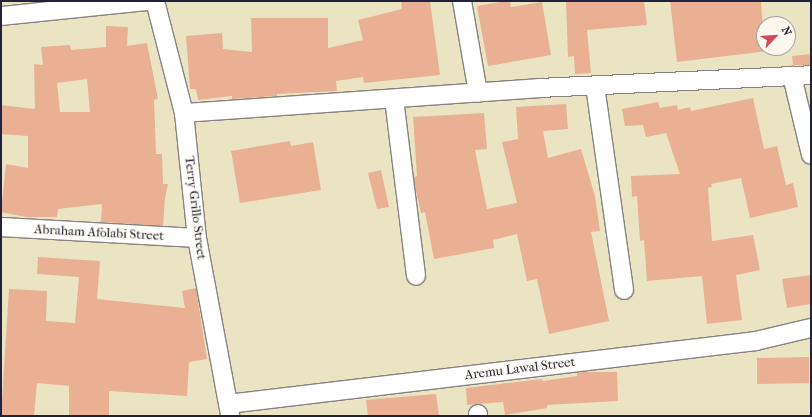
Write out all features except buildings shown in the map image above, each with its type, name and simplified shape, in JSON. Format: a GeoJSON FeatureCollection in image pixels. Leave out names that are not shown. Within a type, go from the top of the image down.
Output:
{"type":"FeatureCollection","features":[{"type":"Feature","properties":{"kind":"street"},"geometry":{"type":"LineString","coordinates":[[1,16],[147,1]]}},
{"type":"Feature","properties":{"kind":"street","name":"Terry Grillo Street"},"geometry":{"type":"LineString","coordinates":[[155,1],[184,113],[197,238],[229,410]]}},
{"type":"Feature","properties":{"kind":"street"},"geometry":{"type":"LineString","coordinates":[[462,1],[478,93]]}},
{"type":"Feature","properties":{"kind":"street"},"geometry":{"type":"LineString","coordinates":[[184,113],[478,93],[811,75]]}},
{"type":"Feature","properties":{"kind":"street"},"geometry":{"type":"LineString","coordinates":[[792,76],[811,155]]}},
{"type":"Feature","properties":{"kind":"street"},"geometry":{"type":"LineString","coordinates":[[595,86],[624,290]]}},
{"type":"Feature","properties":{"kind":"street"},"geometry":{"type":"LineString","coordinates":[[394,99],[416,276]]}},
{"type":"Feature","properties":{"kind":"street","name":"Abraham Afolabi Street"},"geometry":{"type":"LineString","coordinates":[[1,227],[197,238]]}},
{"type":"Feature","properties":{"kind":"street","name":"Aremu Lawal Street"},"geometry":{"type":"LineString","coordinates":[[229,410],[756,341],[811,328]]}}]}
